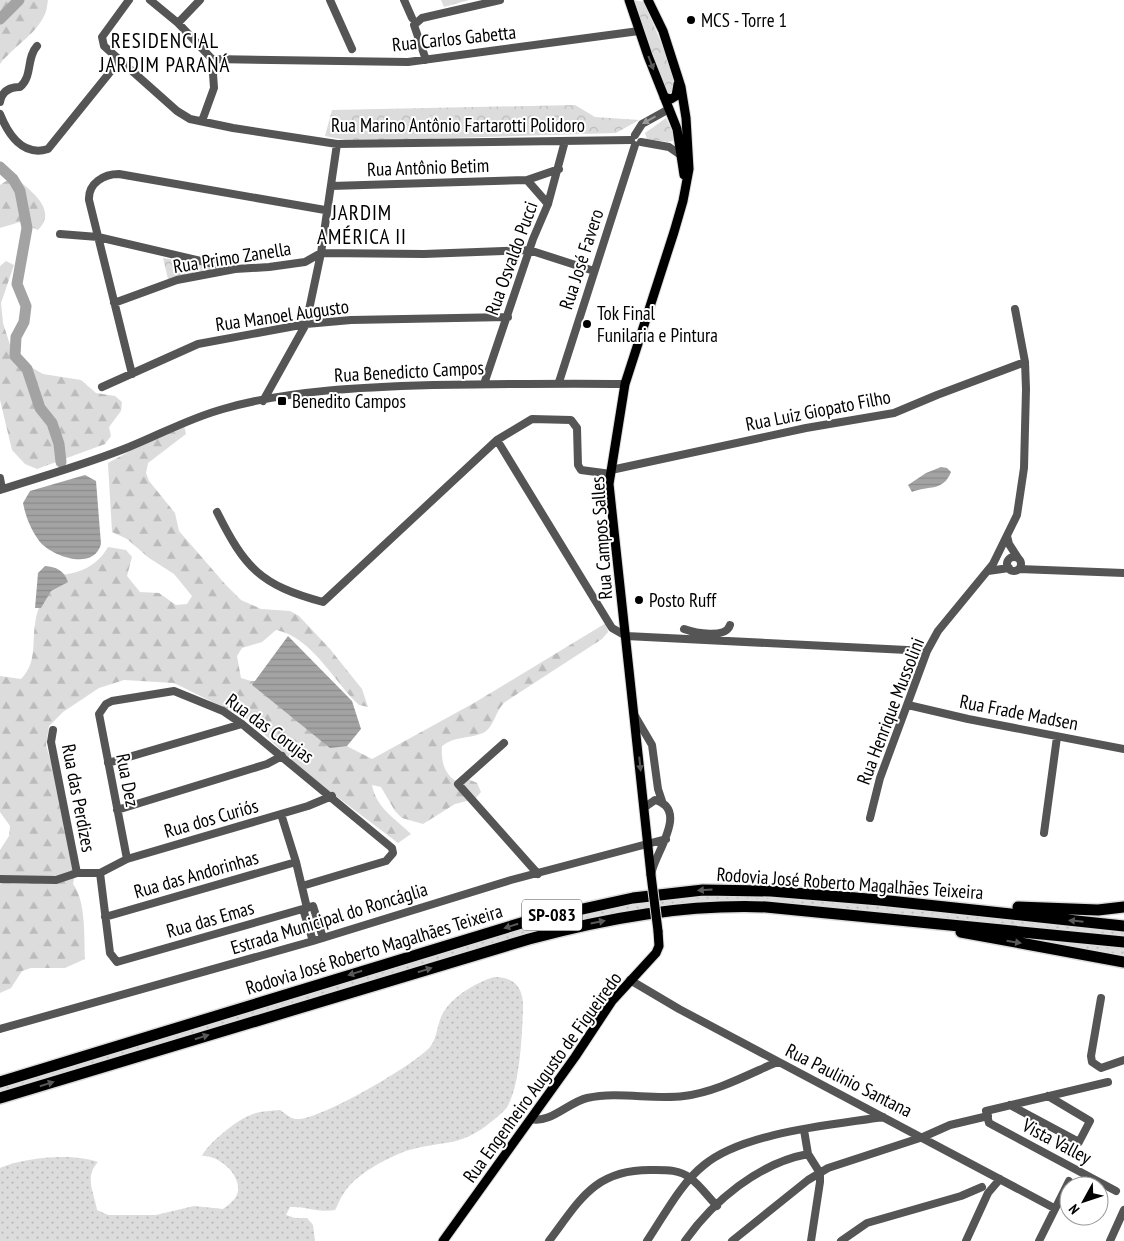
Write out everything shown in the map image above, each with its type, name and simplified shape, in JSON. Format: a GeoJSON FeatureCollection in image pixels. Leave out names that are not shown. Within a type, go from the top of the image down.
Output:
{"type":"FeatureCollection","features":[{"type":"Feature","properties":{"kind":"highway","name":"Rodovia José Roberto Magalhães Teixeira"},"geometry":{"type":"LineString","coordinates":[[0,1082],[528,921],[594,905],[664,894],[724,889],[880,900],[1124,926]]}},
{"type":"Feature","properties":{"kind":"highway"},"geometry":{"type":"LineString","coordinates":[[880,900],[1098,910],[1124,909]]}},
{"type":"Feature","properties":{"kind":"highway","name":"Rodovia José Roberto Magalhães Teixeira"},"geometry":{"type":"LineString","coordinates":[[0,1098],[529,939],[601,921],[663,911],[728,906],[766,907],[1124,942]]}},
{"type":"Feature","properties":{"kind":"highway"},"geometry":{"type":"LineString","coordinates":[[880,917],[1124,962]]}},
{"type":"Feature","properties":{"kind":"main road"},"geometry":{"type":"LineString","coordinates":[[630,0],[639,31],[680,142],[686,188]]}},
{"type":"Feature","properties":{"kind":"main road","name":"Rua Campos Salles"},"geometry":{"type":"LineString","coordinates":[[648,1],[663,31],[678,75],[688,133],[689,169],[674,232],[625,384],[609,484],[648,830],[651,874]]}},
{"type":"Feature","properties":{"kind":"main road"},"geometry":{"type":"LineString","coordinates":[[664,97],[671,99],[676,96],[678,75]]}},
{"type":"Feature","properties":{"kind":"main road"},"geometry":{"type":"LineString","coordinates":[[669,109],[679,108],[686,118]]}},
{"type":"Feature","properties":{"kind":"main road"},"geometry":{"type":"LineString","coordinates":[[680,142],[688,133]]}},
{"type":"Feature","properties":{"kind":"main road","name":"Rua Engenheiro Augusto de Figueiredo"},"geometry":{"type":"LineString","coordinates":[[444,1241],[612,1001],[656,954],[659,946],[651,874]]}},
{"type":"Feature","properties":{"kind":"street","name":"Rua Marino Antônio Fartarotti Polidoro"},"geometry":{"type":"LineString","coordinates":[[130,0],[102,37],[104,46],[184,116],[233,128],[337,144],[636,141],[669,146],[682,156]]}},
{"type":"Feature","properties":{"kind":"street"},"geometry":{"type":"LineString","coordinates":[[150,0],[178,23],[212,59],[214,88],[202,121]]}},
{"type":"Feature","properties":{"kind":"street"},"geometry":{"type":"LineString","coordinates":[[178,23],[200,0]]}},
{"type":"Feature","properties":{"kind":"street"},"geometry":{"type":"LineString","coordinates":[[330,0],[352,49]]}},
{"type":"Feature","properties":{"kind":"street"},"geometry":{"type":"LineString","coordinates":[[404,0],[426,60]]}},
{"type":"Feature","properties":{"kind":"street"},"geometry":{"type":"LineString","coordinates":[[413,21],[500,0]]}},
{"type":"Feature","properties":{"kind":"street","name":"Rua Carlos Gabetta"},"geometry":{"type":"LineString","coordinates":[[212,59],[408,62],[639,31]]}},
{"type":"Feature","properties":{"kind":"street"},"geometry":{"type":"LineString","coordinates":[[0,102],[6,90],[12,87],[20,87],[27,80],[31,55],[37,46]]}},
{"type":"Feature","properties":{"kind":"street"},"geometry":{"type":"LineString","coordinates":[[0,114],[16,142],[30,150],[48,149],[119,61]]}},
{"type":"Feature","properties":{"kind":"street","name":"Rua José Favero"},"geometry":{"type":"LineString","coordinates":[[559,382],[642,124],[669,109]]}},
{"type":"Feature","properties":{"kind":"street","name":"Rua Osvaldo Pucci"},"geometry":{"type":"LineString","coordinates":[[484,384],[529,250],[548,204],[565,142]]}},
{"type":"Feature","properties":{"kind":"street"},"geometry":{"type":"LineString","coordinates":[[669,146],[680,142]]}},
{"type":"Feature","properties":{"kind":"street"},"geometry":{"type":"LineString","coordinates":[[263,401],[306,324],[321,253],[325,210],[331,186],[337,144]]}},
{"type":"Feature","properties":{"kind":"street","name":"Rua Antônio Betim"},"geometry":{"type":"LineString","coordinates":[[331,186],[527,180],[559,169]]}},
{"type":"Feature","properties":{"kind":"street"},"geometry":{"type":"LineString","coordinates":[[132,374],[89,193],[98,181],[112,174],[325,210]]}},
{"type":"Feature","properties":{"kind":"street"},"geometry":{"type":"LineString","coordinates":[[527,180],[548,204]]}},
{"type":"Feature","properties":{"kind":"street"},"geometry":{"type":"LineString","coordinates":[[60,234],[98,237],[235,269]]}},
{"type":"Feature","properties":{"kind":"street","name":"Rua Primo Zanella"},"geometry":{"type":"LineString","coordinates":[[114,303],[177,280],[235,269],[305,262],[321,253],[424,254],[529,250],[594,271]]}},
{"type":"Feature","properties":{"kind":"street","name":"Rua Henrique Mussolini"},"geometry":{"type":"LineString","coordinates":[[870,818],[880,778],[927,651],[938,631],[993,564],[1017,515],[1022,492],[1025,362],[1016,309]]}},
{"type":"Feature","properties":{"kind":"street","name":"Rua Manoel Augusto"},"geometry":{"type":"LineString","coordinates":[[102,387],[198,344],[306,324],[351,320],[508,317]]}},
{"type":"Feature","properties":{"kind":"street","name":"Rua Luiz Giopato Filho"},"geometry":{"type":"LineString","coordinates":[[497,440],[532,419],[571,420],[577,428],[578,465],[581,470],[611,472],[806,428],[894,413],[1025,362]]}},
{"type":"Feature","properties":{"kind":"street","name":"Rua Benedicto Campos"},"geometry":{"type":"LineString","coordinates":[[1,489],[74,468],[130,447],[191,419],[225,408],[263,401],[353,389],[559,382],[625,384]]}},
{"type":"Feature","properties":{"kind":"street"},"geometry":{"type":"LineString","coordinates":[[217,512],[236,549],[249,565],[266,579],[296,595],[323,602],[497,440],[612,628],[626,636],[927,651]]}},
{"type":"Feature","properties":{"kind":"street"},"geometry":{"type":"LineString","coordinates":[[0,478],[1,489]]}},
{"type":"Feature","properties":{"kind":"street"},"geometry":{"type":"LineString","coordinates":[[1007,536],[1009,544],[1019,559],[1019,569]]}},
{"type":"Feature","properties":{"kind":"street"},"geometry":{"type":"LineString","coordinates":[[1001,546],[1009,568]]}},
{"type":"Feature","properties":{"kind":"street"},"geometry":{"type":"LineString","coordinates":[[993,564],[1019,559],[1038,568]]}},
{"type":"Feature","properties":{"kind":"street"},"geometry":{"type":"LineString","coordinates":[[988,571],[1009,568],[1014,570],[1038,568],[1124,573]]}},
{"type":"Feature","properties":{"kind":"street"},"geometry":{"type":"LineString","coordinates":[[684,629],[722,633],[728,630],[730,625]]}},
{"type":"Feature","properties":{"kind":"street","name":"Rua das Corujas"},"geometry":{"type":"LineString","coordinates":[[102,708],[112,702],[174,691],[223,711],[242,724],[390,844],[393,853],[386,860],[302,886]]}},
{"type":"Feature","properties":{"kind":"street","name":"Rua Frade Madsen"},"geometry":{"type":"LineString","coordinates":[[908,705],[1057,737],[1124,749]]}},
{"type":"Feature","properties":{"kind":"street","name":"Rua Dez"},"geometry":{"type":"LineString","coordinates":[[102,708],[100,714],[108,763],[127,859]]}},
{"type":"Feature","properties":{"kind":"street"},"geometry":{"type":"LineString","coordinates":[[635,716],[652,745],[658,789],[671,826],[657,854],[651,874]]}},
{"type":"Feature","properties":{"kind":"street"},"geometry":{"type":"LineString","coordinates":[[108,763],[242,724]]}},
{"type":"Feature","properties":{"kind":"street","name":"Rua das Perdizes"},"geometry":{"type":"LineString","coordinates":[[53,730],[51,742],[78,873]]}},
{"type":"Feature","properties":{"kind":"street"},"geometry":{"type":"LineString","coordinates":[[1044,833],[1057,737]]}},
{"type":"Feature","properties":{"kind":"street"},"geometry":{"type":"LineString","coordinates":[[504,743],[459,782],[458,787],[538,874]]}},
{"type":"Feature","properties":{"kind":"street"},"geometry":{"type":"LineString","coordinates":[[117,810],[267,764],[282,756]]}},
{"type":"Feature","properties":{"kind":"street","name":"Rua dos Curiós"},"geometry":{"type":"LineString","coordinates":[[100,872],[127,859],[281,814],[332,796]]}},
{"type":"Feature","properties":{"kind":"street"},"geometry":{"type":"LineString","coordinates":[[645,807],[655,800],[663,804]]}},
{"type":"Feature","properties":{"kind":"street"},"geometry":{"type":"LineString","coordinates":[[281,814],[296,862],[313,941]]}},
{"type":"Feature","properties":{"kind":"street"},"geometry":{"type":"LineString","coordinates":[[648,830],[655,838],[666,838]]}},
{"type":"Feature","properties":{"kind":"street","name":"Estrada Municipal do Roncáglia"},"geometry":{"type":"LineString","coordinates":[[0,1029],[313,941],[502,883],[666,838]]}},
{"type":"Feature","properties":{"kind":"street","name":"Rua das Andorinhas"},"geometry":{"type":"LineString","coordinates":[[105,916],[296,862]]}},
{"type":"Feature","properties":{"kind":"street"},"geometry":{"type":"LineString","coordinates":[[0,879],[56,880],[78,873],[100,872],[105,916]]}},
{"type":"Feature","properties":{"kind":"street"},"geometry":{"type":"LineString","coordinates":[[307,908],[323,938]]}},
{"type":"Feature","properties":{"kind":"street","name":"Rua das Emas"},"geometry":{"type":"LineString","coordinates":[[105,916],[110,954],[117,962],[307,908]]}},
{"type":"Feature","properties":{"kind":"street","name":"Rua Paulinio Santana"},"geometry":{"type":"LineString","coordinates":[[630,980],[777,1062],[923,1137],[1054,1208]]}},
{"type":"Feature","properties":{"kind":"street"},"geometry":{"type":"LineString","coordinates":[[1101,998],[1091,1056],[1092,1062],[1101,1068],[1124,1060]]}},
{"type":"Feature","properties":{"kind":"street"},"geometry":{"type":"LineString","coordinates":[[531,1119],[543,1120],[567,1106],[596,1096],[667,1097],[698,1094],[777,1062]]}},
{"type":"Feature","properties":{"kind":"street"},"geometry":{"type":"LineString","coordinates":[[732,1241],[820,1173],[841,1162],[923,1137],[950,1125],[988,1116],[986,1111],[1108,1082]]}},
{"type":"Feature","properties":{"kind":"street"},"geometry":{"type":"LineString","coordinates":[[1010,1105],[1079,1142],[1090,1121],[1048,1096]]}},
{"type":"Feature","properties":{"kind":"street","name":"Vista Valley"},"geometry":{"type":"LineString","coordinates":[[988,1116],[989,1123],[1116,1191]]}},
{"type":"Feature","properties":{"kind":"street"},"geometry":{"type":"LineString","coordinates":[[647,1241],[690,1178],[705,1164],[732,1149],[763,1139],[804,1130],[883,1117]]}},
{"type":"Feature","properties":{"kind":"street"},"geometry":{"type":"LineString","coordinates":[[804,1130],[808,1154],[820,1173],[820,1188],[811,1241]]}},
{"type":"Feature","properties":{"kind":"street"},"geometry":{"type":"LineString","coordinates":[[685,1241],[717,1206],[746,1182],[772,1164],[808,1154]]}},
{"type":"Feature","properties":{"kind":"street"},"geometry":{"type":"LineString","coordinates":[[549,1241],[588,1192],[606,1177],[634,1170],[677,1171],[690,1178],[717,1206]]}},
{"type":"Feature","properties":{"kind":"street"},"geometry":{"type":"LineString","coordinates":[[966,1241],[985,1190],[983,1170]]}},
{"type":"Feature","properties":{"kind":"street"},"geometry":{"type":"LineString","coordinates":[[842,1241],[867,1223],[985,1190],[1000,1178]]}},
{"type":"Feature","properties":{"kind":"street"},"geometry":{"type":"LineString","coordinates":[[1039,1241],[1059,1199]]}},
{"type":"Feature","properties":{"kind":"street"},"geometry":{"type":"LineString","coordinates":[[1110,1241],[1124,1210]]}},
{"type":"Feature","properties":{"kind":"street"},"geometry":{"type":"LineString","coordinates":[[554,1241],[556,1232]]}},
{"type":"Feature","properties":{"kind":"green space"},"geometry":{"type":"Polygon","coordinates":[[[0,0],[48,0],[46,12],[40,23],[0,64],[0,0]]]}},
{"type":"Feature","properties":{"kind":"green space"},"geometry":{"type":"Polygon","coordinates":[[[441,0],[469,0],[444,7],[441,0]]]}},
{"type":"Feature","properties":{"kind":"green space"},"geometry":{"type":"Polygon","coordinates":[[[634,0],[644,2],[676,78],[676,96],[669,97],[636,12],[634,0]]]}},
{"type":"Feature","properties":{"kind":"green space"},"geometry":{"type":"Polygon","coordinates":[[[575,105],[595,117],[639,120],[616,133],[350,141],[325,136],[332,110],[575,105]]]}},
{"type":"Feature","properties":{"kind":"green space"},"geometry":{"type":"Polygon","coordinates":[[[428,116],[455,116],[456,128],[429,129],[428,116]]]}},
{"type":"Feature","properties":{"kind":"green space"},"geometry":{"type":"Polygon","coordinates":[[[666,118],[676,140],[668,142],[647,139],[645,133],[666,118]]]}},
{"type":"Feature","properties":{"kind":"green space"},"geometry":{"type":"Polygon","coordinates":[[[558,120],[559,132],[536,133],[535,121],[558,120]]]}},
{"type":"Feature","properties":{"kind":"green space"},"geometry":{"type":"Polygon","coordinates":[[[14,176],[40,200],[44,207],[44,222],[38,230],[20,222],[0,228],[0,185],[14,176]]]}},
{"type":"Feature","properties":{"kind":"green space"},"geometry":{"type":"Polygon","coordinates":[[[163,258],[211,266],[214,269],[168,279],[163,258]]]}},
{"type":"Feature","properties":{"kind":"green space"},"geometry":{"type":"Polygon","coordinates":[[[6,261],[14,265],[1,303],[3,323],[12,351],[19,360],[43,374],[81,380],[96,393],[115,396],[122,402],[121,411],[109,427],[111,436],[105,444],[37,469],[25,464],[12,450],[0,400],[0,266],[6,261]]]}},
{"type":"Feature","properties":{"kind":"green space"},"geometry":{"type":"Polygon","coordinates":[[[184,425],[186,434],[148,463],[146,473],[149,481],[175,513],[179,531],[241,600],[261,609],[290,611],[299,616],[330,649],[362,689],[368,707],[359,705],[301,641],[289,634],[276,630],[262,642],[242,648],[237,656],[241,678],[251,681],[264,681],[335,740],[372,759],[474,703],[606,623],[608,632],[602,639],[505,702],[487,731],[478,735],[457,739],[442,746],[444,768],[450,776],[459,783],[468,779],[477,783],[481,792],[475,799],[455,804],[423,824],[402,818],[395,811],[381,787],[372,785],[382,807],[411,834],[398,843],[299,768],[251,721],[174,683],[124,680],[99,688],[63,712],[49,726],[46,745],[78,857],[73,884],[82,909],[85,959],[65,968],[31,968],[22,971],[11,988],[0,993],[0,850],[9,836],[10,826],[0,812],[0,676],[21,679],[26,673],[32,660],[38,610],[47,592],[59,575],[74,573],[94,564],[108,547],[126,550],[132,557],[127,576],[140,592],[159,593],[176,605],[187,604],[192,596],[174,574],[149,558],[127,539],[112,532],[108,463],[158,436],[184,425]]]}},
{"type":"Feature","properties":{"kind":"green space"},"geometry":{"type":"Polygon","coordinates":[[[694,894],[768,894],[1124,929],[1124,938],[907,916],[648,909],[0,1095],[0,1085],[516,929],[646,901],[694,894]]]}},
{"type":"Feature","properties":{"kind":"green space"},"geometry":{"type":"Polygon","coordinates":[[[1045,941],[1092,945],[1092,943],[1124,945],[1124,959],[1047,944],[1045,941]]]}},
{"type":"Feature","properties":{"kind":"green space"},"geometry":{"type":"Polygon","coordinates":[[[494,977],[508,979],[513,982],[520,990],[523,1003],[518,1074],[507,1107],[491,1122],[469,1136],[449,1143],[406,1151],[389,1158],[363,1173],[349,1186],[335,1210],[324,1211],[290,1207],[286,1215],[295,1218],[307,1218],[313,1225],[315,1241],[0,1241],[0,1168],[36,1159],[62,1157],[98,1162],[92,1173],[91,1185],[97,1210],[108,1215],[156,1215],[194,1206],[223,1209],[237,1195],[237,1181],[222,1163],[209,1156],[202,1156],[210,1145],[224,1132],[247,1117],[259,1112],[280,1110],[294,1119],[307,1117],[344,1102],[387,1078],[430,1047],[436,1036],[442,1015],[451,1002],[472,987],[494,977]]]}},
{"type":"Feature","properties":{"kind":"shaded area"},"geometry":{"type":"Polygon","coordinates":[[[941,467],[947,468],[951,472],[944,483],[912,492],[908,485],[926,473],[941,467]]]}},
{"type":"Feature","properties":{"kind":"shaded area"},"geometry":{"type":"Polygon","coordinates":[[[85,475],[96,481],[101,544],[97,552],[90,557],[73,559],[46,548],[40,542],[29,524],[23,503],[30,491],[85,475]]]}},
{"type":"Feature","properties":{"kind":"shaded area"},"geometry":{"type":"Polygon","coordinates":[[[45,566],[59,570],[68,582],[51,591],[41,608],[35,608],[38,573],[45,566]]]}},
{"type":"Feature","properties":{"kind":"shaded area"},"geometry":{"type":"Polygon","coordinates":[[[288,636],[352,701],[361,729],[347,746],[330,748],[252,685],[288,636]]]}},
{"type":"Feature","properties":{"kind":"waterway"},"geometry":{"type":"LineString","coordinates":[[0,19],[19,0]]}},
{"type":"Feature","properties":{"kind":"waterway"},"geometry":{"type":"LineString","coordinates":[[0,167],[13,179],[20,191],[27,228],[17,284],[26,306],[24,322],[16,337],[15,356],[27,369],[40,408],[52,423],[59,444],[61,462]]}},
{"type":"Feature","properties":{"kind":"place","name":"MCS - Torre 1"},"geometry":{"type":"Point","coordinates":[691,20]}},
{"type":"Feature","properties":{"kind":"place","name":"Tok Final Funilaria e Pintura"},"geometry":{"type":"Point","coordinates":[587,324]}},
{"type":"Feature","properties":{"kind":"place","name":"Benedito Campos"},"geometry":{"type":"Point","coordinates":[282,401]}},
{"type":"Feature","properties":{"kind":"place","name":"Posto Ruff"},"geometry":{"type":"Point","coordinates":[639,600]}},
{"type":"Feature","properties":{"kind":"district","name":"RESIDENCIAL JARDIM PARANÁ"},"geometry":{"type":"Point","coordinates":[165,53]}},
{"type":"Feature","properties":{"kind":"district","name":"JARDIM AMÉRICA II"},"geometry":{"type":"Point","coordinates":[362,225]}}]}
